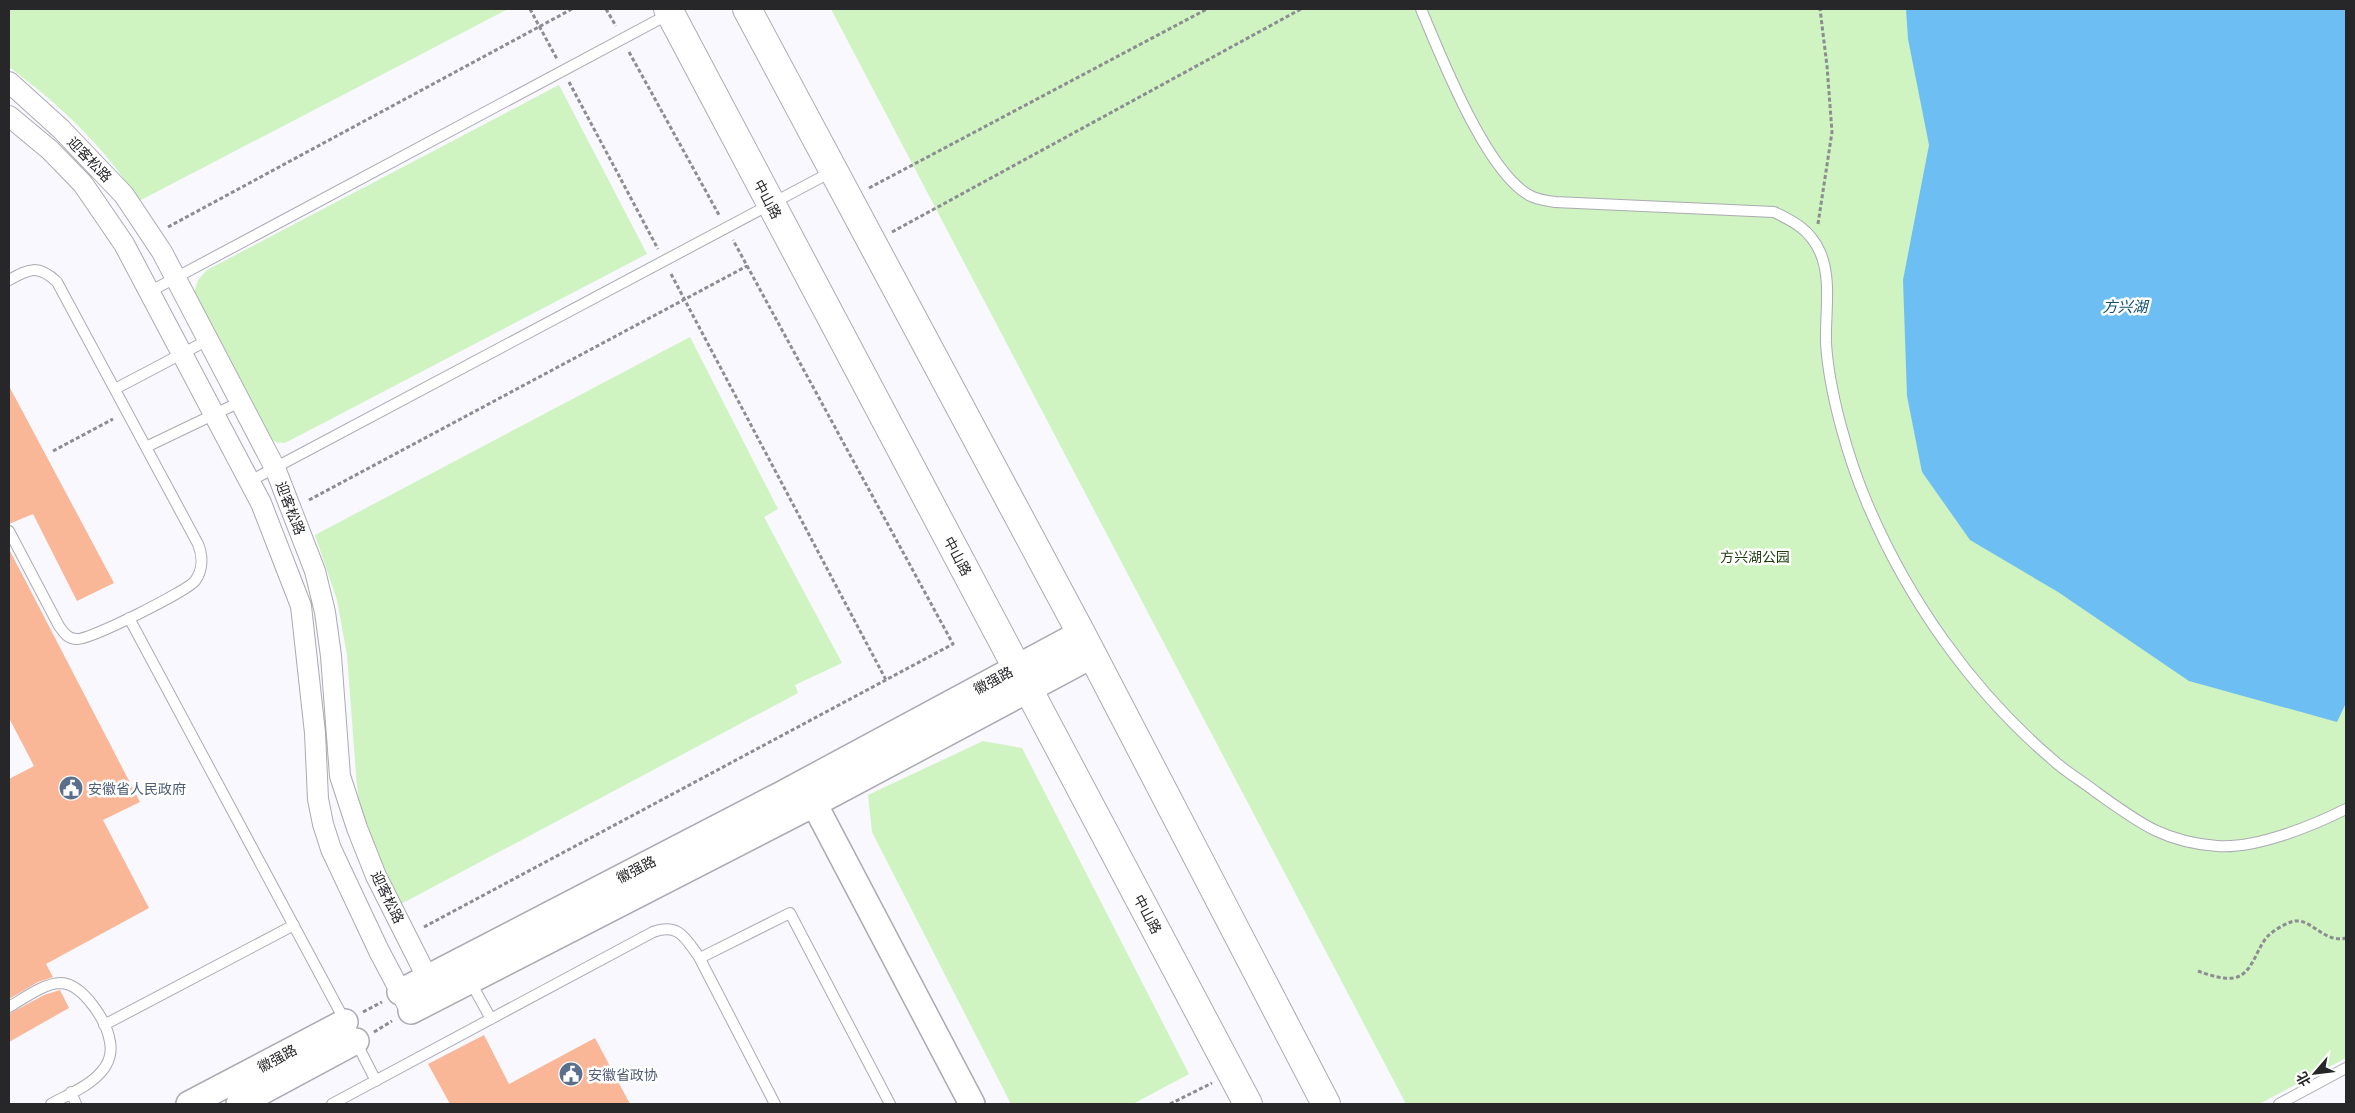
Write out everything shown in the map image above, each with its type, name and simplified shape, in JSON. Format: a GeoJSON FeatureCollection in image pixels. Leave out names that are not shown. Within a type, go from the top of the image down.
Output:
{"type":"FeatureCollection","features":[{"type":"Feature","properties":{"kind":"main road"},"geometry":{"type":"LineString","coordinates":[[747,9],[1087,644],[1326,1104]]}},
{"type":"Feature","properties":{"kind":"main road","name":"中山路"},"geometry":{"type":"LineString","coordinates":[[672,10],[771,204],[1248,1104]]}},
{"type":"Feature","properties":{"kind":"street","name":"迎客松路"},"geometry":{"type":"LineString","coordinates":[[9,82],[61,129],[124,194],[175,278],[275,468],[315,571],[325,612],[331,656],[340,776],[357,828],[376,876],[432,987]]}},
{"type":"Feature","properties":{"kind":"street","name":"迎客松路"},"geometry":{"type":"LineString","coordinates":[[9,116],[50,150],[83,184],[124,244],[261,503],[301,606],[315,733],[318,800],[323,824],[331,849],[406,1002]]}},
{"type":"Feature","properties":{"kind":"street","name":"徽强路"},"geometry":{"type":"LineString","coordinates":[[406,1002],[808,793],[1087,644]]}},
{"type":"Feature","properties":{"kind":"street"},"geometry":{"type":"LineString","coordinates":[[808,793],[972,1104]]}},
{"type":"Feature","properties":{"kind":"street","name":"徽强路"},"geometry":{"type":"LineString","coordinates":[[189,1104],[351,1031]]}},
{"type":"Feature","properties":{"kind":"street","name":"徽强路"},"geometry":{"type":"LineString","coordinates":[[239,1104],[351,1031]]}},
{"type":"Feature","properties":{"kind":"lane"},"geometry":{"type":"LineString","coordinates":[[1421,9],[1448,73],[1481,139],[1505,174],[1532,196],[1555,202],[1774,212],[1795,222],[1809,232],[1821,253],[1826,272],[1826,345],[1834,391],[1847,446],[1866,502],[1922,611],[1954,654],[1998,707],[2053,760],[2143,826],[2168,837],[2220,847],[2264,841],[2320,822],[2346,808]]}},
{"type":"Feature","properties":{"kind":"lane"},"geometry":{"type":"LineString","coordinates":[[149,292],[622,39],[672,10]]}},
{"type":"Feature","properties":{"kind":"lane"},"geometry":{"type":"LineString","coordinates":[[250,481],[833,171]]}},
{"type":"Feature","properties":{"kind":"lane"},"geometry":{"type":"LineString","coordinates":[[9,280],[32,270],[42,271],[57,282],[198,544],[202,562],[193,583],[89,638],[74,639],[66,635],[9,530]]}},
{"type":"Feature","properties":{"kind":"lane"},"geometry":{"type":"LineString","coordinates":[[115,389],[208,340]]}},
{"type":"Feature","properties":{"kind":"lane"},"geometry":{"type":"LineString","coordinates":[[146,448],[240,402]]}},
{"type":"Feature","properties":{"kind":"lane"},"geometry":{"type":"LineString","coordinates":[[129,618],[376,1081]]}},
{"type":"Feature","properties":{"kind":"lane"},"geometry":{"type":"LineString","coordinates":[[699,957],[790,913],[890,1104]]}},
{"type":"Feature","properties":{"kind":"lane"},"geometry":{"type":"LineString","coordinates":[[104,1025],[294,925]]}},
{"type":"Feature","properties":{"kind":"lane"},"geometry":{"type":"LineString","coordinates":[[332,1104],[662,929],[675,930],[680,933],[699,957],[775,1104]]}},
{"type":"Feature","properties":{"kind":"lane"},"geometry":{"type":"LineString","coordinates":[[465,970],[491,1019]]}},
{"type":"Feature","properties":{"kind":"lane"},"geometry":{"type":"LineString","coordinates":[[9,1007],[54,984],[68,984],[80,989],[104,1025],[110,1041],[108,1060],[96,1077],[51,1104]]}},
{"type":"Feature","properties":{"kind":"lane"},"geometry":{"type":"LineString","coordinates":[[2279,1104],[2346,1068]]}},
{"type":"Feature","properties":{"kind":"lane"},"geometry":{"type":"LineString","coordinates":[[71,1092],[76,1104]]}},
{"type":"Feature","properties":{"kind":"path"},"geometry":{"type":"LineString","coordinates":[[530,9],[886,680]]}},
{"type":"Feature","properties":{"kind":"path"},"geometry":{"type":"LineString","coordinates":[[151,236],[572,9]]}},
{"type":"Feature","properties":{"kind":"path"},"geometry":{"type":"LineString","coordinates":[[407,936],[953,644],[606,9]]}},
{"type":"Feature","properties":{"kind":"path"},"geometry":{"type":"LineString","coordinates":[[848,199],[1207,9]]}},
{"type":"Feature","properties":{"kind":"path"},"geometry":{"type":"LineString","coordinates":[[872,243],[1301,9]]}},
{"type":"Feature","properties":{"kind":"path"},"geometry":{"type":"LineString","coordinates":[[1815,243],[1832,132],[1828,66],[1820,9]]}},
{"type":"Feature","properties":{"kind":"path"},"geometry":{"type":"LineString","coordinates":[[292,509],[747,266]]}},
{"type":"Feature","properties":{"kind":"path"},"geometry":{"type":"LineString","coordinates":[[53,451],[127,412]]}},
{"type":"Feature","properties":{"kind":"path"},"geometry":{"type":"LineString","coordinates":[[2198,972],[2226,978],[2241,974],[2250,966],[2267,936],[2293,921],[2303,921],[2317,931],[2337,940],[2346,938]]}},
{"type":"Feature","properties":{"kind":"path"},"geometry":{"type":"LineString","coordinates":[[351,1031],[406,1002]]}},
{"type":"Feature","properties":{"kind":"path"},"geometry":{"type":"LineString","coordinates":[[351,1031],[406,1002]]}},
{"type":"Feature","properties":{"kind":"path"},"geometry":{"type":"LineString","coordinates":[[1170,1104],[1232,1073]]}},
{"type":"Feature","properties":{"kind":"green space"},"geometry":{"type":"Polygon","coordinates":[[[9,9],[508,9],[139,201],[97,145],[46,96],[9,67],[9,9]]]}},
{"type":"Feature","properties":{"kind":"green space","name":"方兴湖公园"},"geometry":{"type":"Polygon","coordinates":[[[831,9],[2346,9],[2346,1058],[2259,1104],[1406,1104],[831,9]]]}},
{"type":"Feature","properties":{"kind":"green space"},"geometry":{"type":"Polygon","coordinates":[[[559,85],[647,254],[285,443],[275,442],[267,434],[194,293],[198,280],[207,270],[559,85]]]}},
{"type":"Feature","properties":{"kind":"green space"},"geometry":{"type":"Polygon","coordinates":[[[690,337],[778,509],[764,517],[842,663],[795,685],[798,693],[401,904],[363,821],[357,787],[347,655],[337,600],[315,535],[690,337]]]}},
{"type":"Feature","properties":{"kind":"green space"},"geometry":{"type":"Polygon","coordinates":[[[983,741],[1022,748],[1189,1074],[1133,1104],[1011,1104],[872,832],[868,795],[983,741]]]}},
{"type":"Feature","properties":{"kind":"water","name":"方兴湖"},"geometry":{"type":"Polygon","coordinates":[[[1906,9],[2346,9],[2346,703],[2337,722],[2189,681],[2058,592],[1970,540],[1922,472],[1907,396],[1903,280],[1929,145],[1908,39],[1906,9]]]}},
{"type":"Feature","properties":{"kind":"building"},"geometry":{"type":"Polygon","coordinates":[[[9,386],[114,583],[77,601],[33,514],[9,524],[9,386]]]}},
{"type":"Feature","properties":{"kind":"building","name":"安徽省人民政府"},"geometry":{"type":"Polygon","coordinates":[[[9,549],[140,802],[103,820],[149,908],[46,964],[53,977],[38,982],[9,999],[9,779],[34,766],[9,718],[9,549]]]}},
{"type":"Feature","properties":{"kind":"building"},"geometry":{"type":"Polygon","coordinates":[[[60,990],[69,1008],[9,1042],[9,1014],[44,995],[60,990]]]}},
{"type":"Feature","properties":{"kind":"building","name":"安徽省政协"},"geometry":{"type":"Polygon","coordinates":[[[484,1035],[509,1084],[595,1038],[630,1104],[450,1104],[428,1064],[484,1035]]]}},
{"type":"Feature","properties":{"kind":"place","name":"安徽省人民政府"},"geometry":{"type":"Point","coordinates":[71,788]}},
{"type":"Feature","properties":{"kind":"place","name":"安徽省政协"},"geometry":{"type":"Point","coordinates":[571,1074]}}]}
